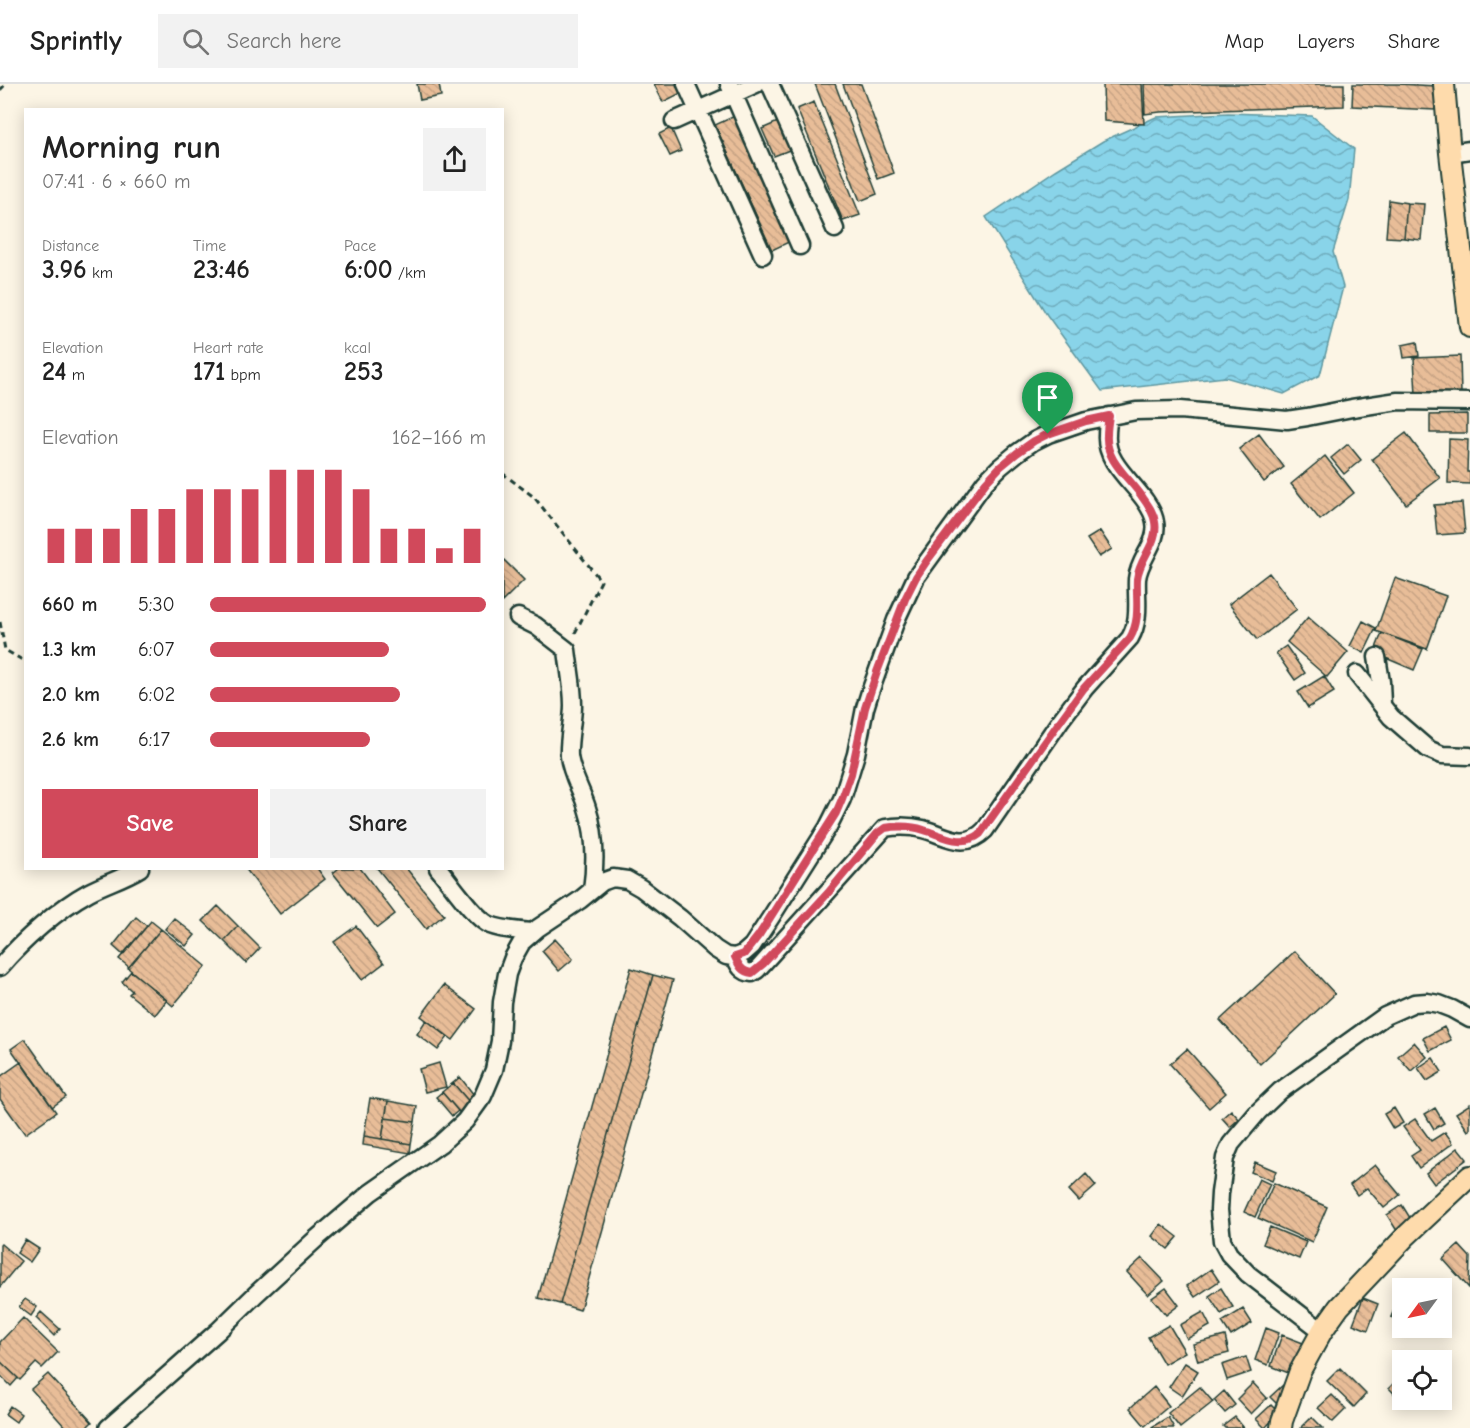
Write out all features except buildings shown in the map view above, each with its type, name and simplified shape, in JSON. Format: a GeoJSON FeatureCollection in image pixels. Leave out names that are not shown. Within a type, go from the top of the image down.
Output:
{"type":"FeatureCollection","features":[{"type":"Feature","properties":{"kind":"main road"},"geometry":{"type":"LineString","coordinates":[[1444,84],[1470,327]]}},
{"type":"Feature","properties":{"kind":"main road"},"geometry":{"type":"LineString","coordinates":[[1281,1428],[1300,1371],[1322,1331],[1339,1307],[1406,1236],[1470,1176]]}},
{"type":"Feature","properties":{"kind":"street"},"geometry":{"type":"LineString","coordinates":[[686,84],[763,255]]}},
{"type":"Feature","properties":{"kind":"street"},"geometry":{"type":"LineString","coordinates":[[674,120],[698,110],[732,89],[756,84]]}},
{"type":"Feature","properties":{"kind":"street"},"geometry":{"type":"LineString","coordinates":[[770,84],[835,229]]}},
{"type":"Feature","properties":{"kind":"street"},"geometry":{"type":"LineString","coordinates":[[732,89],[800,246]]}},
{"type":"Feature","properties":{"kind":"street"},"geometry":{"type":"LineString","coordinates":[[1450,153],[1470,150]]}},
{"type":"Feature","properties":{"kind":"street"},"geometry":{"type":"LineString","coordinates":[[108,1428],[218,1331],[316,1239],[370,1193],[440,1144],[465,1121],[483,1096],[494,1070],[500,1041],[502,1002],[507,974],[522,942],[533,932],[607,879],[613,878],[627,880],[641,888],[726,956],[735,957],[744,954],[759,935],[836,813],[851,774],[865,708],[877,672],[905,599],[916,577],[986,482],[1008,460],[1048,434],[1086,421],[1136,411],[1180,410],[1287,420],[1398,401],[1470,402]]}},
{"type":"Feature","properties":{"kind":"street"},"geometry":{"type":"LineString","coordinates":[[735,957],[739,967],[746,973],[757,970],[828,893],[877,834],[885,828],[923,829],[966,841],[980,834],[1084,688],[1130,638],[1137,620],[1138,574],[1153,540],[1156,525],[1150,508],[1113,460],[1106,436],[1109,416]]}},
{"type":"Feature","properties":{"kind":"street"},"geometry":{"type":"LineString","coordinates":[[518,617],[536,626],[567,650],[573,704],[569,756],[592,824],[595,856],[592,890]]}},
{"type":"Feature","properties":{"kind":"street"},"geometry":{"type":"LineString","coordinates":[[1377,657],[1382,704]]}},
{"type":"Feature","properties":{"kind":"street"},"geometry":{"type":"LineString","coordinates":[[1357,674],[1391,717],[1432,752],[1448,756],[1470,756]]}},
{"type":"Feature","properties":{"kind":"street"},"geometry":{"type":"LineString","coordinates":[[0,967],[10,955],[59,912],[89,892],[136,870]]}},
{"type":"Feature","properties":{"kind":"street"},"geometry":{"type":"LineString","coordinates":[[440,870],[476,916],[501,928],[533,932]]}},
{"type":"Feature","properties":{"kind":"street"},"geometry":{"type":"LineString","coordinates":[[1322,1331],[1248,1274],[1229,1254],[1222,1241],[1220,1193],[1225,1158],[1231,1144],[1258,1112],[1281,1091],[1385,1016],[1414,1003],[1427,1002],[1445,1006],[1470,1019]]}},
{"type":"Feature","properties":{"kind":"path"},"geometry":{"type":"LineString","coordinates":[[0,90],[6,84]]}},
{"type":"Feature","properties":{"kind":"path"},"geometry":{"type":"LineString","coordinates":[[504,474],[534,496],[602,580],[567,650]]}},
{"type":"Feature","properties":{"kind":"path"},"geometry":{"type":"LineString","coordinates":[[0,622],[5,650],[24,661]]}},
{"type":"Feature","properties":{"kind":"water"},"geometry":{"type":"Polygon","coordinates":[[[1228,113],[1312,116],[1354,149],[1349,200],[1333,252],[1343,287],[1320,375],[1284,394],[1225,377],[1102,391],[1047,315],[986,217],[1103,141],[1156,117],[1228,113]]]}},
{"type":"Feature","properties":{"kind":"route"},"geometry":{"type":"LineString","coordinates":[[1109,416],[1106,436],[1113,460],[1153,513],[1156,530],[1139,567],[1137,620],[1134,632],[1084,688],[985,830],[966,841],[923,829],[885,828],[877,834],[828,893],[763,964],[752,973],[746,973],[739,967],[735,957],[744,954],[752,946],[828,827],[842,799],[851,774],[870,692],[896,620],[916,577],[986,482],[1017,453],[1048,434],[1109,416]]}}]}
